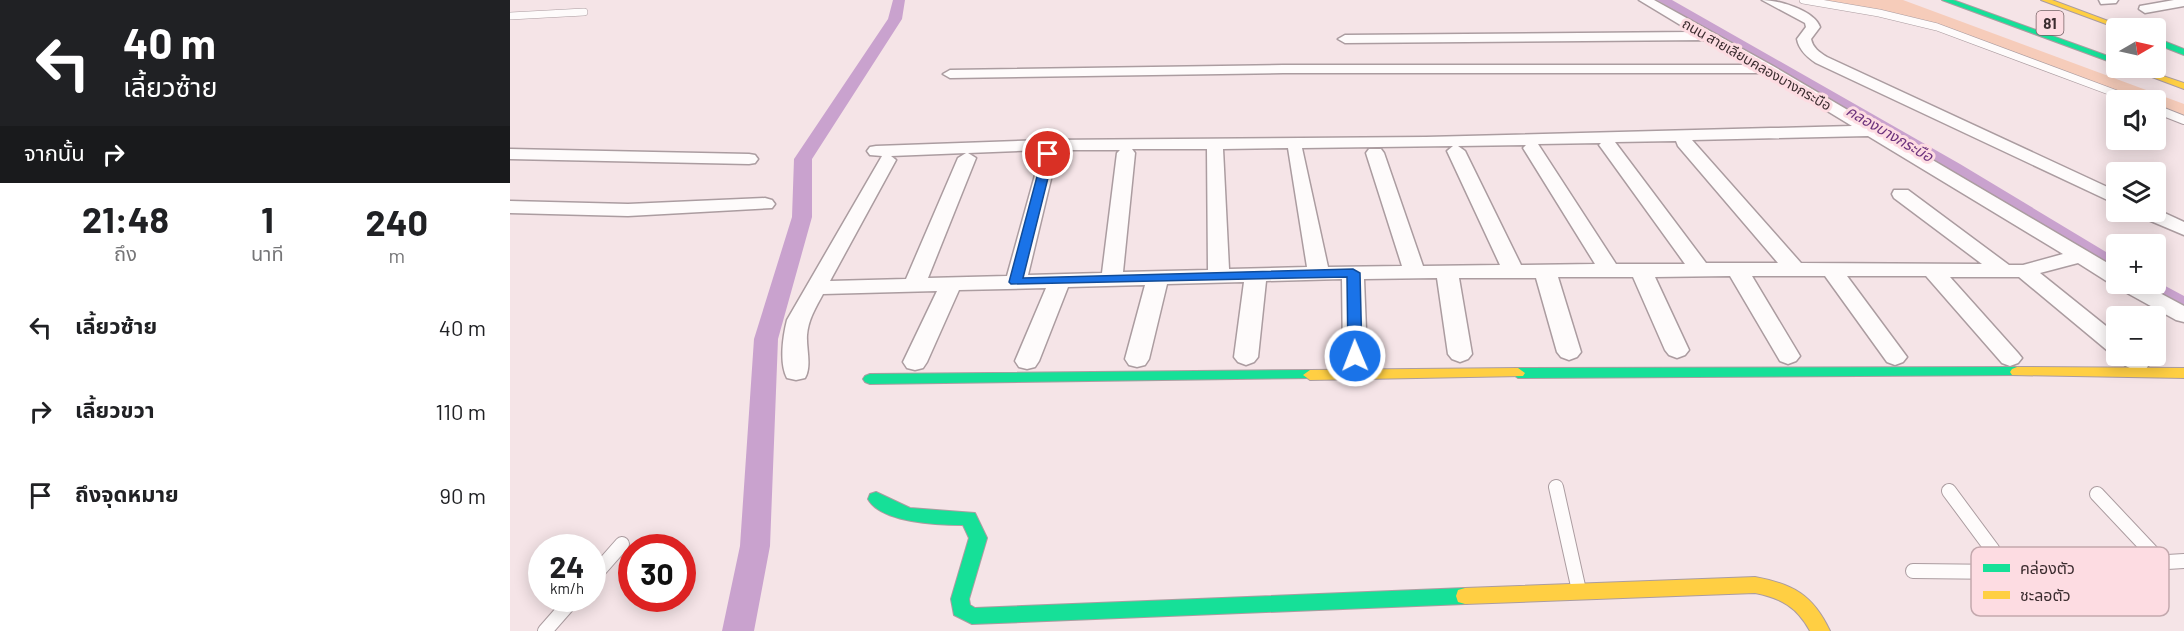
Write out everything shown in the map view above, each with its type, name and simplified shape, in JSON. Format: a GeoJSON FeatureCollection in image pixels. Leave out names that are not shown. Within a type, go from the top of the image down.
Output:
{"type":"FeatureCollection","features":[{"type":"Feature","properties":{"kind":"main road","name":"81"},"geometry":{"type":"LineString","coordinates":[[1946,0],[2106,58]]}},
{"type":"Feature","properties":{"kind":"main road","name":"81"},"geometry":{"type":"LineString","coordinates":[[1984,0],[2083,35]]}},
{"type":"Feature","properties":{"kind":"main road","name":"81"},"geometry":{"type":"LineString","coordinates":[[2045,0],[2106,22]]}},
{"type":"Feature","properties":{"kind":"main road"},"geometry":{"type":"LineString","coordinates":[[2166,45],[2184,52]]}},
{"type":"Feature","properties":{"kind":"main road"},"geometry":{"type":"LineString","coordinates":[[2161,78],[2184,86]]}},
{"type":"Feature","properties":{"kind":"main road"},"geometry":{"type":"LineString","coordinates":[[870,379],[1805,371],[2184,373]]}},
{"type":"Feature","properties":{"kind":"main road"},"geometry":{"type":"LineString","coordinates":[[876,499],[897,512],[920,518],[969,518],[978,538],[960,599],[961,609],[972,616],[1755,585],[1770,587],[1799,598],[1809,609],[1820,631]]}},
{"type":"Feature","properties":{"kind":"street","name":"ถนน สายเลียบคลองบางกระบือ"},"geometry":{"type":"LineString","coordinates":[[1645,0],[1768,69],[2106,271]]}},
{"type":"Feature","properties":{"kind":"street"},"geometry":{"type":"LineString","coordinates":[[1768,0],[1811,21],[1813,27],[1804,39],[1804,44],[1825,62],[2106,193]]}},
{"type":"Feature","properties":{"kind":"street"},"geometry":{"type":"LineString","coordinates":[[2147,5],[2184,3]]}},
{"type":"Feature","properties":{"kind":"street"},"geometry":{"type":"LineString","coordinates":[[1345,39],[1709,36]]}},
{"type":"Feature","properties":{"kind":"street"},"geometry":{"type":"LineString","coordinates":[[950,74],[1283,69],[1768,69]]}},
{"type":"Feature","properties":{"kind":"street"},"geometry":{"type":"LineString","coordinates":[[796,372],[795,334],[798,321],[881,155],[1047,145],[1671,137],[1871,131]]}},
{"type":"Feature","properties":{"kind":"street"},"geometry":{"type":"LineString","coordinates":[[1684,142],[1795,269]]}},
{"type":"Feature","properties":{"kind":"street"},"geometry":{"type":"LineString","coordinates":[[1608,145],[1700,270]]}},
{"type":"Feature","properties":{"kind":"street"},"geometry":{"type":"LineString","coordinates":[[1532,148],[1609,270]]}},
{"type":"Feature","properties":{"kind":"street"},"geometry":{"type":"LineString","coordinates":[[1215,150],[1219,275]]}},
{"type":"Feature","properties":{"kind":"street"},"geometry":{"type":"LineString","coordinates":[[1295,150],[1318,273]]}},
{"type":"Feature","properties":{"kind":"street"},"geometry":{"type":"LineString","coordinates":[[1456,151],[1512,271]]}},
{"type":"Feature","properties":{"kind":"street"},"geometry":{"type":"LineString","coordinates":[[1112,279],[1126,153]]}},
{"type":"Feature","properties":{"kind":"street"},"geometry":{"type":"LineString","coordinates":[[1375,153],[1415,272]]}},
{"type":"Feature","properties":{"kind":"street"},"geometry":{"type":"LineString","coordinates":[[510,154],[749,159]]}},
{"type":"Feature","properties":{"kind":"street"},"geometry":{"type":"LineString","coordinates":[[1016,282],[1048,154]]}},
{"type":"Feature","properties":{"kind":"street"},"geometry":{"type":"LineString","coordinates":[[914,285],[967,158]]}},
{"type":"Feature","properties":{"kind":"street"},"geometry":{"type":"LineString","coordinates":[[1901,194],[2014,271],[2106,339]]}},
{"type":"Feature","properties":{"kind":"street"},"geometry":{"type":"LineString","coordinates":[[510,207],[628,210],[765,204]]}},
{"type":"Feature","properties":{"kind":"street"},"geometry":{"type":"LineString","coordinates":[[2166,221],[2184,229]]}},
{"type":"Feature","properties":{"kind":"street"},"geometry":{"type":"LineString","coordinates":[[815,288],[1318,273],[1737,269],[2014,271],[2079,256]]}},
{"type":"Feature","properties":{"kind":"street"},"geometry":{"type":"LineString","coordinates":[[1737,269],[1788,356]]}},
{"type":"Feature","properties":{"kind":"street"},"geometry":{"type":"LineString","coordinates":[[1832,269],[1895,357]]}},
{"type":"Feature","properties":{"kind":"street"},"geometry":{"type":"LineString","coordinates":[[1641,270],[1677,351]]}},
{"type":"Feature","properties":{"kind":"street"},"geometry":{"type":"LineString","coordinates":[[1545,271],[1569,352]]}},
{"type":"Feature","properties":{"kind":"street"},"geometry":{"type":"LineString","coordinates":[[1934,271],[2010,358]]}},
{"type":"Feature","properties":{"kind":"street"},"geometry":{"type":"LineString","coordinates":[[1447,272],[1460,354]]}},
{"type":"Feature","properties":{"kind":"street"},"geometry":{"type":"LineString","coordinates":[[1353,273],[1355,356]]}},
{"type":"Feature","properties":{"kind":"street"},"geometry":{"type":"LineString","coordinates":[[1246,357],[1256,275]]}},
{"type":"Feature","properties":{"kind":"street"},"geometry":{"type":"LineString","coordinates":[[1137,359],[1158,278]]}},
{"type":"Feature","properties":{"kind":"street"},"geometry":{"type":"LineString","coordinates":[[1027,361],[1060,280]]}},
{"type":"Feature","properties":{"kind":"street"},"geometry":{"type":"LineString","coordinates":[[915,362],[951,284]]}},
{"type":"Feature","properties":{"kind":"street"},"geometry":{"type":"LineString","coordinates":[[2146,294],[2184,315]]}},
{"type":"Feature","properties":{"kind":"lane"},"geometry":{"type":"LineString","coordinates":[[1803,0],[1892,15],[1937,27],[2106,90]]}},
{"type":"Feature","properties":{"kind":"lane"},"geometry":{"type":"LineString","coordinates":[[1934,0],[2003,21]]}},
{"type":"Feature","properties":{"kind":"lane"},"geometry":{"type":"LineString","coordinates":[[510,16],[584,12]]}},
{"type":"Feature","properties":{"kind":"lane"},"geometry":{"type":"LineString","coordinates":[[2166,113],[2184,120]]}},
{"type":"Feature","properties":{"kind":"lane"},"geometry":{"type":"LineString","coordinates":[[1556,487],[1579,592]]}},
{"type":"Feature","properties":{"kind":"lane"},"geometry":{"type":"LineString","coordinates":[[1949,491],[1991,547]]}},
{"type":"Feature","properties":{"kind":"lane"},"geometry":{"type":"LineString","coordinates":[[2097,494],[2147,547]]}},
{"type":"Feature","properties":{"kind":"lane"},"geometry":{"type":"LineString","coordinates":[[606,562],[618,549]]}},
{"type":"Feature","properties":{"kind":"lane"},"geometry":{"type":"LineString","coordinates":[[2169,562],[2184,561]]}},
{"type":"Feature","properties":{"kind":"lane"},"geometry":{"type":"LineString","coordinates":[[1913,571],[1971,572]]}},
{"type":"Feature","properties":{"kind":"lane"},"geometry":{"type":"LineString","coordinates":[[546,631],[562,612]]}},
{"type":"Feature","properties":{"kind":"shaded area"},"geometry":{"type":"Polygon","coordinates":[[[1819,0],[1903,0],[2106,75],[2106,78],[2114,78],[2146,90],[2114,90],[1951,29],[1819,0]]]}},
{"type":"Feature","properties":{"kind":"shaded area"},"geometry":{"type":"Polygon","coordinates":[[[2166,97],[2184,104],[2184,117],[2166,110],[2166,97]]]}},
{"type":"Feature","properties":{"kind":"waterway"},"geometry":{"type":"LineString","coordinates":[[738,631],[755,546],[766,339],[802,217],[803,159],[895,19],[899,0]]}},
{"type":"Feature","properties":{"kind":"waterway","name":"คลองบางกระบือ"},"geometry":{"type":"LineString","coordinates":[[1663,0],[1954,168],[2106,261]]}},
{"type":"Feature","properties":{"kind":"waterway","name":"คลองบางกระบือ"},"geometry":{"type":"LineString","coordinates":[[2163,294],[2184,305]]}},
{"type":"Feature","properties":{"kind":"traffic: fast"},"geometry":{"type":"LineString","coordinates":[[1946,0],[2106,58]]}},
{"type":"Feature","properties":{"kind":"traffic: fast"},"geometry":{"type":"LineString","coordinates":[[2166,45],[2184,52]]}},
{"type":"Feature","properties":{"kind":"traffic: fast"},"geometry":{"type":"LineString","coordinates":[[1518,373],[2017,372]]}},
{"type":"Feature","properties":{"kind":"traffic: fast"},"geometry":{"type":"LineString","coordinates":[[870,379],[1310,375]]}},
{"type":"Feature","properties":{"kind":"traffic: fast"},"geometry":{"type":"LineString","coordinates":[[876,499],[910,515],[931,518],[969,518],[978,538],[960,599],[961,609],[972,616],[1465,596]]}},
{"type":"Feature","properties":{"kind":"traffic: slow"},"geometry":{"type":"LineString","coordinates":[[2045,0],[2106,22]]}},
{"type":"Feature","properties":{"kind":"traffic: slow"},"geometry":{"type":"LineString","coordinates":[[2161,78],[2184,86]]}},
{"type":"Feature","properties":{"kind":"traffic: slow"},"geometry":{"type":"LineString","coordinates":[[2017,372],[2184,373]]}},
{"type":"Feature","properties":{"kind":"traffic: slow"},"geometry":{"type":"LineString","coordinates":[[1310,375],[1518,373]]}},
{"type":"Feature","properties":{"kind":"traffic: slow"},"geometry":{"type":"LineString","coordinates":[[1465,596],[1755,585],[1778,590],[1795,598],[1808,611],[1820,631]]}},
{"type":"Feature","properties":{"kind":"route"},"geometry":{"type":"LineString","coordinates":[[1048,154],[1016,282],[1353,273],[1355,356]]}}]}
